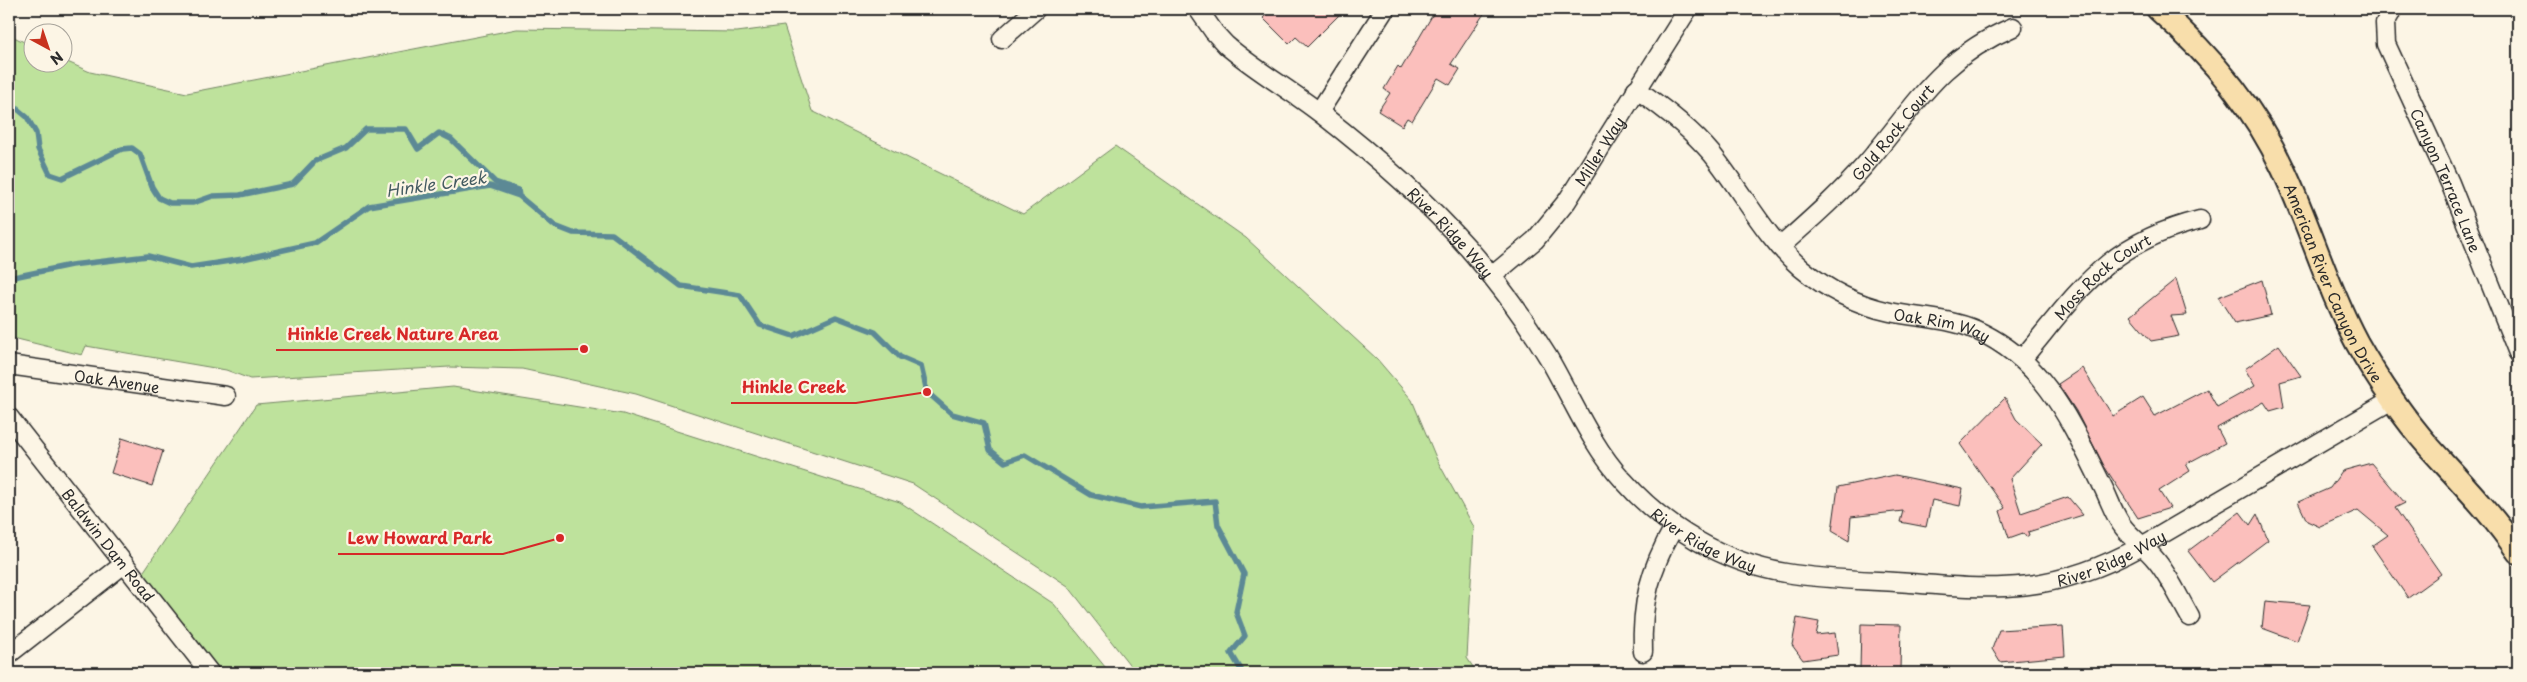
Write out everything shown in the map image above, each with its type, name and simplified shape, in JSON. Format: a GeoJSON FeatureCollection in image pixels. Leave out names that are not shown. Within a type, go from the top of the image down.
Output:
{"type":"FeatureCollection","features":[{"type":"Feature","properties":{"kind":"main road","name":"American River Canyon Drive"},"geometry":{"type":"LineString","coordinates":[[2158,9],[2210,59],[2240,97],[2268,140],[2284,170],[2329,285],[2357,342],[2392,400],[2430,447],[2495,519],[2518,552]]}},
{"type":"Feature","properties":{"kind":"street"},"geometry":{"type":"LineString","coordinates":[[1002,39],[1036,9]]}},
{"type":"Feature","properties":{"kind":"street","name":"River Ridge Way"},"geometry":{"type":"LineString","coordinates":[[1198,9],[1214,32],[1238,55],[1319,112],[1422,200],[1469,248],[1492,276],[1548,358],[1604,456],[1622,480],[1674,527],[1726,555],[1783,572],[1984,589],[2034,585],[2073,577],[2115,561],[2392,400]]}},
{"type":"Feature","properties":{"kind":"street"},"geometry":{"type":"LineString","coordinates":[[1319,112],[1385,9]]}},
{"type":"Feature","properties":{"kind":"street","name":"Miller Way"},"geometry":{"type":"LineString","coordinates":[[1492,276],[1552,222],[1688,9]]}},
{"type":"Feature","properties":{"kind":"street","name":"Canyon Terrace Lane"},"geometry":{"type":"LineString","coordinates":[[2393,9],[2385,23],[2386,44],[2450,183],[2518,353]]}},
{"type":"Feature","properties":{"kind":"street","name":"Gold Rock Court"},"geometry":{"type":"LineString","coordinates":[[1780,247],[1826,206],[1864,166],[1941,73],[1978,44],[2012,27]]}},
{"type":"Feature","properties":{"kind":"street","name":"Oak Rim Way"},"geometry":{"type":"LineString","coordinates":[[1636,89],[1668,111],[1696,136],[1780,247],[1801,268],[1824,285],[1849,298],[1889,312],[1933,318],[1963,326],[1998,342],[2022,359],[2046,384],[2064,410],[2123,527],[2156,560],[2190,617]]}},
{"type":"Feature","properties":{"kind":"street","name":"Moss Rock Court"},"geometry":{"type":"LineString","coordinates":[[2022,359],[2089,279],[2107,263],[2146,237],[2200,220]]}},
{"type":"Feature","properties":{"kind":"street","name":"Oak Avenue"},"geometry":{"type":"LineString","coordinates":[[9,366],[226,396]]}},
{"type":"Feature","properties":{"kind":"street","name":"Baldwin Dam Road"},"geometry":{"type":"LineString","coordinates":[[9,417],[210,673]]}},
{"type":"Feature","properties":{"kind":"street"},"geometry":{"type":"LineString","coordinates":[[1643,652],[1644,601],[1650,577],[1674,527]]}},
{"type":"Feature","properties":{"kind":"street"},"geometry":{"type":"LineString","coordinates":[[9,654],[124,564]]}},
{"type":"Feature","properties":{"kind":"green space"},"geometry":{"type":"Polygon","coordinates":[[[9,24],[14,37],[22,41],[22,72],[72,72],[72,64],[90,72],[187,93],[517,29],[737,32],[784,26],[812,111],[1023,214],[1115,146],[1246,238],[1377,359],[1412,400],[1437,460],[1474,527],[1467,658],[1477,673],[1136,673],[1068,586],[913,484],[636,394],[522,369],[449,367],[250,379],[226,370],[86,346],[82,355],[9,337],[9,24]]]}},
{"type":"Feature","properties":{"kind":"green space"},"geometry":{"type":"Polygon","coordinates":[[[453,387],[623,414],[900,502],[1054,604],[1110,673],[221,673],[142,574],[256,405],[453,387]]]}},
{"type":"Feature","properties":{"kind":"building"},"geometry":{"type":"Polygon","coordinates":[[[1272,9],[1345,9],[1307,47],[1296,37],[1289,44],[1263,18],[1272,9]]]}},
{"type":"Feature","properties":{"kind":"building"},"geometry":{"type":"Polygon","coordinates":[[[1436,9],[1487,9],[1451,64],[1460,69],[1450,85],[1438,78],[1412,121],[1407,118],[1402,126],[1378,111],[1390,93],[1384,89],[1398,66],[1401,69],[1436,9]]]}},
{"type":"Feature","properties":{"kind":"building"},"geometry":{"type":"Polygon","coordinates":[[[2176,279],[2187,315],[2171,316],[2179,336],[2151,341],[2130,316],[2176,279]]]}},
{"type":"Feature","properties":{"kind":"building"},"geometry":{"type":"Polygon","coordinates":[[[2262,280],[2271,315],[2235,323],[2218,297],[2262,280]]]}},
{"type":"Feature","properties":{"kind":"building"},"geometry":{"type":"Polygon","coordinates":[[[2279,345],[2301,376],[2280,382],[2284,407],[2270,411],[2264,402],[2217,428],[2225,443],[2186,464],[2190,471],[2159,491],[2170,508],[2138,518],[2104,466],[2076,411],[2058,384],[2082,368],[2113,416],[2143,397],[2155,416],[2207,389],[2217,407],[2255,386],[2245,369],[2279,345]]]}},
{"type":"Feature","properties":{"kind":"building"},"geometry":{"type":"Polygon","coordinates":[[[2005,398],[2016,419],[2042,444],[2010,479],[2021,513],[2068,497],[2083,515],[2028,532],[2029,535],[2026,537],[2023,533],[2009,538],[2000,511],[2005,508],[1960,444],[2005,398]]]}},
{"type":"Feature","properties":{"kind":"building"},"geometry":{"type":"Polygon","coordinates":[[[122,438],[163,451],[152,486],[111,473],[122,438]]]}},
{"type":"Feature","properties":{"kind":"building"},"geometry":{"type":"Polygon","coordinates":[[[2371,463],[2405,503],[2395,508],[2441,574],[2408,598],[2372,546],[2388,535],[2358,510],[2320,527],[2307,521],[2298,502],[2330,488],[2342,471],[2371,463]]]}},
{"type":"Feature","properties":{"kind":"building"},"geometry":{"type":"Polygon","coordinates":[[[1895,475],[1963,489],[1960,506],[1932,500],[1926,527],[1900,522],[1903,511],[1851,517],[1849,541],[1832,531],[1838,487],[1895,475]]]}},
{"type":"Feature","properties":{"kind":"building"},"geometry":{"type":"Polygon","coordinates":[[[2240,512],[2250,525],[2257,514],[2268,540],[2212,582],[2188,551],[2240,512]]]}},
{"type":"Feature","properties":{"kind":"building"},"geometry":{"type":"Polygon","coordinates":[[[2265,601],[2310,605],[2297,641],[2262,628],[2265,601]]]}},
{"type":"Feature","properties":{"kind":"building"},"geometry":{"type":"Polygon","coordinates":[[[1797,618],[1819,622],[1816,635],[1835,633],[1838,655],[1803,660],[1792,645],[1797,618]]]}},
{"type":"Feature","properties":{"kind":"building"},"geometry":{"type":"Polygon","coordinates":[[[1861,624],[1901,625],[1900,670],[1860,670],[1861,624]]]}},
{"type":"Feature","properties":{"kind":"building"},"geometry":{"type":"Polygon","coordinates":[[[2063,626],[2065,656],[2000,662],[1992,649],[1999,630],[2063,626]]]}},
{"type":"Feature","properties":{"kind":"waterway"},"geometry":{"type":"LineString","coordinates":[[9,102],[27,117],[36,133],[38,149],[50,174],[62,178],[122,149],[132,148],[140,154],[152,187],[159,198],[170,203],[193,203],[213,196],[240,195],[293,184],[315,161],[346,148],[366,129],[406,129],[418,149],[439,133],[451,139],[495,182],[518,190],[519,196]]}},
{"type":"Feature","properties":{"kind":"waterway","name":"Hinkle Creek"},"geometry":{"type":"LineString","coordinates":[[9,278],[71,265],[148,256],[191,267],[243,259],[315,243],[369,206],[490,186],[519,196],[555,226],[573,233],[612,234],[681,286],[740,295],[760,325],[793,336],[836,317],[875,332],[900,357],[921,366],[927,392],[952,414],[984,423],[990,450],[1005,462],[1025,455],[1091,495],[1141,507],[1215,501],[1218,525],[1244,574],[1236,612],[1245,636],[1231,653],[1243,673]]}},
{"type":"Feature","properties":{"kind":"place","name":"Hinkle Creek Nature Area"},"geometry":{"type":"Point","coordinates":[584,349]}},
{"type":"Feature","properties":{"kind":"place","name":"Hinkle Creek"},"geometry":{"type":"Point","coordinates":[927,392]}},
{"type":"Feature","properties":{"kind":"place","name":"Lew Howard Park"},"geometry":{"type":"Point","coordinates":[560,538]}}]}
